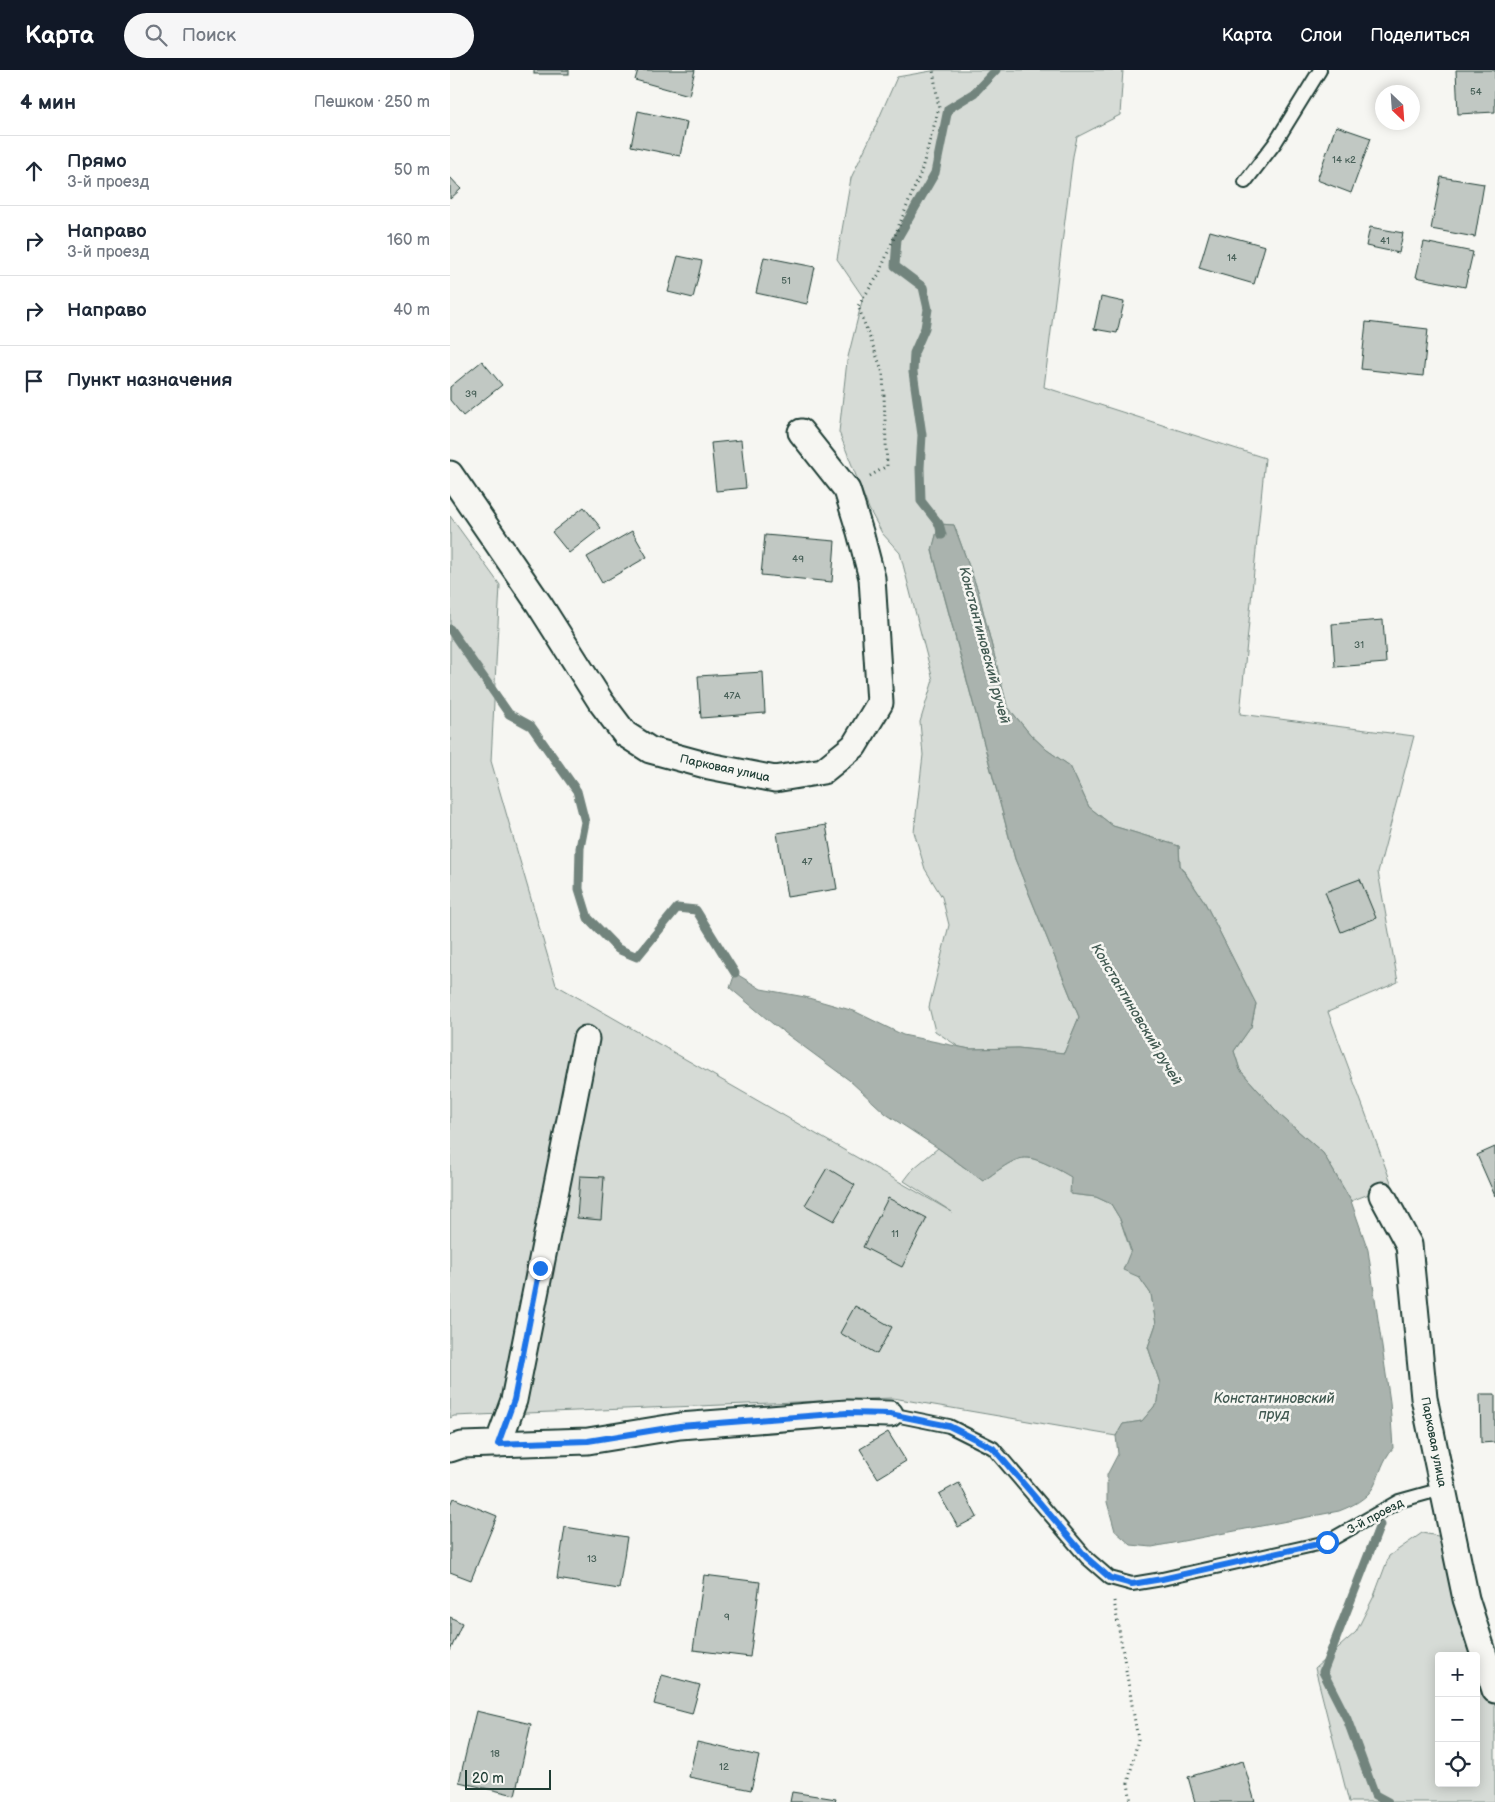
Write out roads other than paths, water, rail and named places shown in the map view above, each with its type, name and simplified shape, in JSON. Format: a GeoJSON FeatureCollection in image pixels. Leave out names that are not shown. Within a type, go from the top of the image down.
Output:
{"type":"FeatureCollection","features":[{"type":"Feature","properties":{"kind":"street","name":"Парковая улица"},"geometry":{"type":"LineString","coordinates":[[450,474],[540,604],[601,702],[625,734],[650,750],[709,766],[775,779],[823,771],[854,746],[880,703],[872,578],[860,532],[847,490],[801,432]]}},
{"type":"Feature","properties":{"kind":"street"},"geometry":{"type":"LineString","coordinates":[[498,1444],[514,1400],[586,1039]]}},
{"type":"Feature","properties":{"kind":"street","name":"Парковая улица"},"geometry":{"type":"LineString","coordinates":[[1382,1195],[1409,1245],[1424,1398],[1466,1598],[1495,1690]]}},
{"type":"Feature","properties":{"kind":"street","name":"3-й проезд"},"geometry":{"type":"LineString","coordinates":[[450,1449],[462,1445],[588,1441],[699,1424],[847,1413],[890,1414]]}},
{"type":"Feature","properties":{"kind":"lane"},"geometry":{"type":"LineString","coordinates":[[1244,182],[1275,143],[1320,70]]}},
{"type":"Feature","properties":{"kind":"lane","name":"3-й проезд"},"geometry":{"type":"LineString","coordinates":[[890,1414],[949,1426],[993,1448],[1087,1558],[1110,1578],[1132,1584],[1327,1542],[1399,1500],[1442,1489]]}},
{"type":"Feature","properties":{"kind":"water","name":"Константиновский пруд"},"geometry":{"type":"Polygon","coordinates":[[[939,524],[954,525],[978,591],[1007,706],[1030,734],[1047,750],[1070,766],[1089,807],[1113,826],[1179,846],[1180,866],[1204,901],[1256,1004],[1251,1027],[1234,1051],[1240,1070],[1281,1116],[1323,1153],[1351,1201],[1368,1250],[1390,1402],[1393,1448],[1384,1462],[1371,1491],[1359,1502],[1344,1509],[1152,1547],[1131,1545],[1115,1531],[1107,1502],[1107,1475],[1118,1454],[1116,1436],[1123,1424],[1142,1421],[1158,1402],[1160,1383],[1148,1347],[1156,1324],[1151,1294],[1139,1277],[1123,1270],[1131,1250],[1120,1219],[1111,1204],[1096,1197],[1070,1194],[1071,1177],[1050,1166],[1028,1158],[1022,1158],[1004,1166],[983,1181],[938,1148],[886,1114],[849,1080],[773,1024],[730,988],[735,973],[761,989],[805,997],[854,1011],[903,1035],[970,1049],[1018,1048],[1064,1053],[1079,1017],[1015,859],[932,550],[939,524]]]}},
{"type":"Feature","properties":{"kind":"waterway"},"geometry":{"type":"LineString","coordinates":[[942,535],[939,524],[921,501],[922,435],[913,372],[914,353],[925,328],[928,309],[923,287],[895,266],[897,239],[935,173],[948,109],[974,93],[996,70]]}},
{"type":"Feature","properties":{"kind":"waterway"},"geometry":{"type":"LineString","coordinates":[[450,629],[509,714],[531,726],[577,791],[585,822],[580,848],[579,889],[588,918],[618,949],[637,957],[677,908],[696,910],[735,973]]}},
{"type":"Feature","properties":{"kind":"waterway","name":"Константиновский ручей"},"geometry":{"type":"LineString","coordinates":[[1380,1525],[1323,1672],[1347,1719],[1375,1795],[1388,1802]]}}]}
